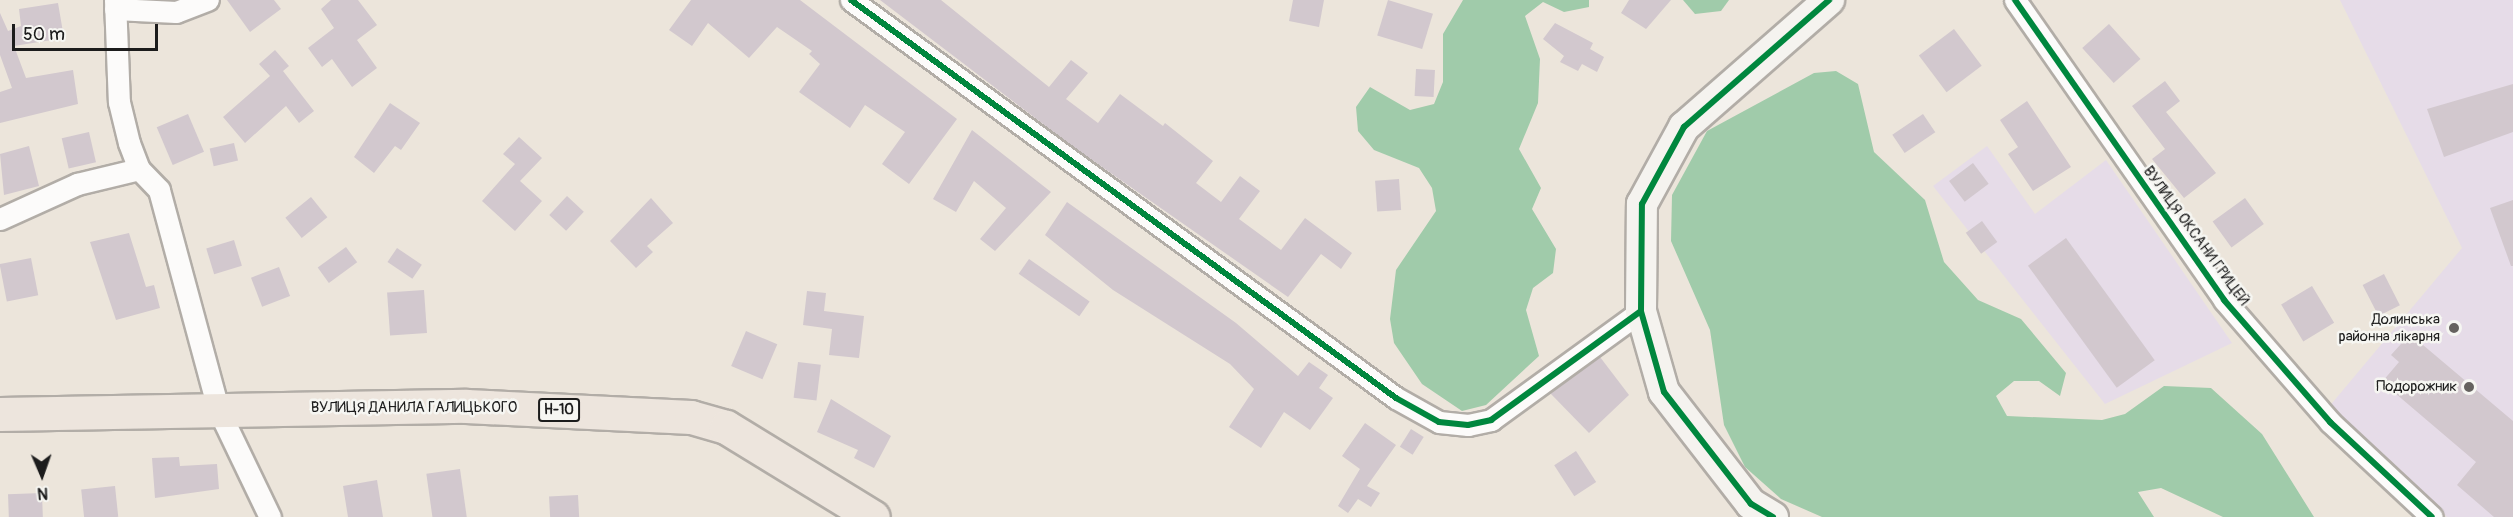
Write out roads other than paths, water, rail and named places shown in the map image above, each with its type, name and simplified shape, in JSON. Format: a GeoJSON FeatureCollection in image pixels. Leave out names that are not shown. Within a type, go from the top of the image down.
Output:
{"type":"FeatureCollection","features":[{"type":"Feature","properties":{"kind":"main road","name":"ВУЛИЦЯ ДАНИЛА ГАЛИЦЬКОГО"},"geometry":{"type":"LineString","coordinates":[[0,414],[466,406],[691,417],[726,427],[873,517]]}},
{"type":"Feature","properties":{"kind":"street"},"geometry":{"type":"LineString","coordinates":[[208,0],[176,12],[115,5],[119,102],[139,169],[159,190],[170,220],[218,409],[270,517]]}},
{"type":"Feature","properties":{"kind":"street"},"geometry":{"type":"LineString","coordinates":[[851,0],[1396,398],[1439,422],[1468,425],[1491,420],[1641,311]]}},
{"type":"Feature","properties":{"kind":"street"},"geometry":{"type":"LineString","coordinates":[[1773,517],[1743,496],[1664,392],[1641,311],[1642,204],[1664,156],[1684,126],[1829,0]]}},
{"type":"Feature","properties":{"kind":"street","name":"ВУЛИЦЯ ОКСАНИ ГРИЦЕЙ"},"geometry":{"type":"LineString","coordinates":[[2015,0],[2224,300],[2330,422],[2432,517]]}},
{"type":"Feature","properties":{"kind":"street"},"geometry":{"type":"LineString","coordinates":[[0,219],[77,184],[139,169]]}},
{"type":"Feature","properties":{"kind":"place","name":"Долинська районна лікарня"},"geometry":{"type":"Point","coordinates":[2454,328]}},
{"type":"Feature","properties":{"kind":"place","name":"Подорожник"},"geometry":{"type":"Point","coordinates":[2469,387]}}]}
